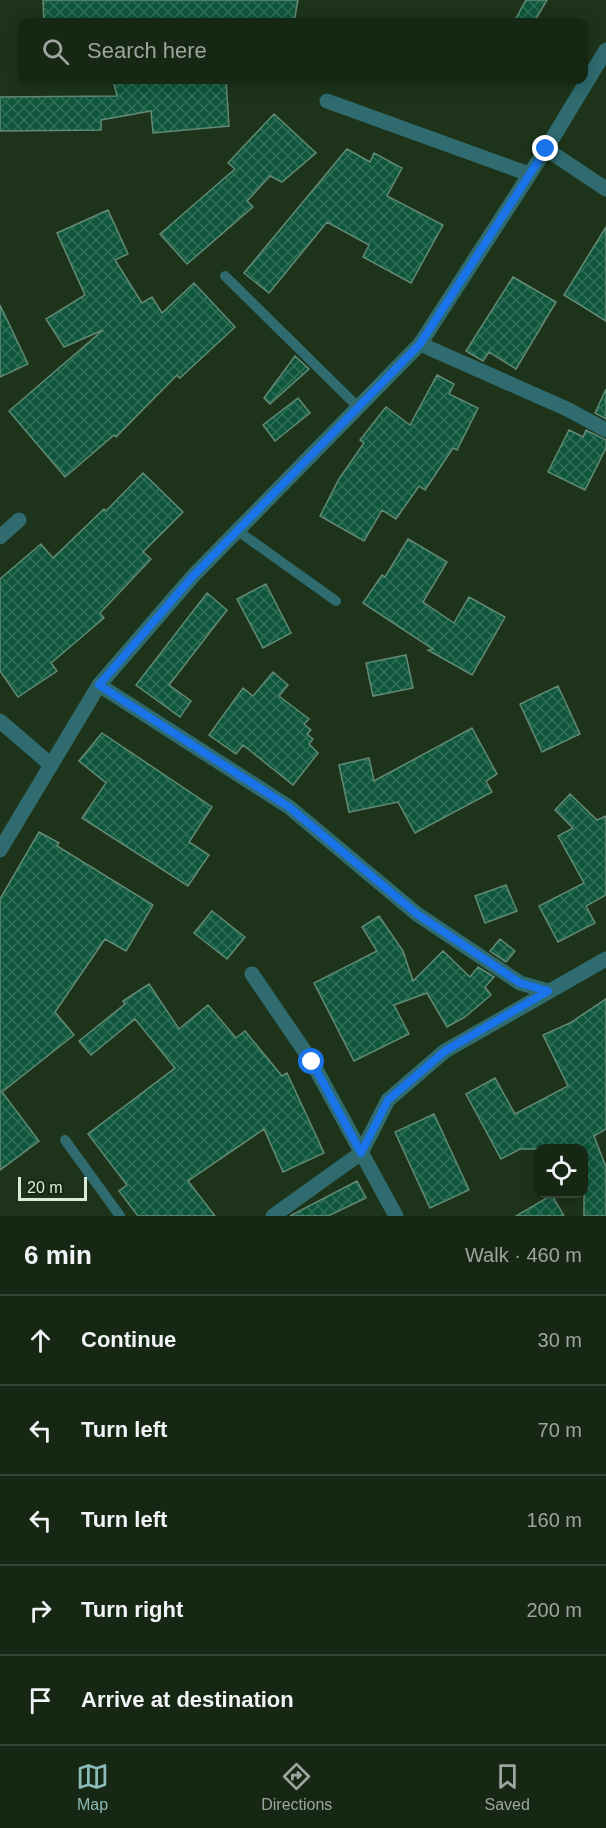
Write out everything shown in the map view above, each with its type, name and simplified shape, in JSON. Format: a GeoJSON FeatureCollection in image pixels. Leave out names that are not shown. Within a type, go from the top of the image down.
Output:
{"type":"FeatureCollection","features":[{"type":"Feature","properties":{"kind":"street"},"geometry":{"type":"LineString","coordinates":[[588,80],[606,51]]}},
{"type":"Feature","properties":{"kind":"street"},"geometry":{"type":"LineString","coordinates":[[0,850],[99,685],[193,576],[420,344],[586,84]]}},
{"type":"Feature","properties":{"kind":"street"},"geometry":{"type":"LineString","coordinates":[[327,101],[530,174]]}},
{"type":"Feature","properties":{"kind":"street"},"geometry":{"type":"LineString","coordinates":[[546,149],[606,189]]}},
{"type":"Feature","properties":{"kind":"street"},"geometry":{"type":"LineString","coordinates":[[420,344],[567,409],[606,430]]}},
{"type":"Feature","properties":{"kind":"street"},"geometry":{"type":"LineString","coordinates":[[0,537],[19,520]]}},
{"type":"Feature","properties":{"kind":"street"},"geometry":{"type":"LineString","coordinates":[[99,685],[289,807],[417,914],[520,983],[548,991]]}},
{"type":"Feature","properties":{"kind":"street"},"geometry":{"type":"LineString","coordinates":[[0,721],[51,765]]}},
{"type":"Feature","properties":{"kind":"street"},"geometry":{"type":"LineString","coordinates":[[273,1216],[361,1153],[388,1100],[445,1051],[606,958]]}},
{"type":"Feature","properties":{"kind":"street"},"geometry":{"type":"LineString","coordinates":[[252,974],[312,1062],[396,1216]]}},
{"type":"Feature","properties":{"kind":"lane"},"geometry":{"type":"LineString","coordinates":[[225,276],[358,407]]}},
{"type":"Feature","properties":{"kind":"lane"},"geometry":{"type":"LineString","coordinates":[[237,531],[336,601]]}},
{"type":"Feature","properties":{"kind":"lane"},"geometry":{"type":"LineString","coordinates":[[65,1140],[120,1216]]}},
{"type":"Feature","properties":{"kind":"building"},"geometry":{"type":"Polygon","coordinates":[[[43,0],[298,0],[295,18],[44,18],[43,0]]]}},
{"type":"Feature","properties":{"kind":"building"},"geometry":{"type":"Polygon","coordinates":[[[526,0],[547,0],[536,18],[516,18],[526,0]]]}},
{"type":"Feature","properties":{"kind":"building"},"geometry":{"type":"Polygon","coordinates":[[[114,84],[226,84],[229,126],[153,133],[151,111],[101,120],[101,130],[0,131],[0,97],[117,96],[114,84]]]}},
{"type":"Feature","properties":{"kind":"building"},"geometry":{"type":"Polygon","coordinates":[[[274,114],[316,153],[282,182],[270,176],[247,201],[253,207],[187,264],[160,234],[235,169],[228,163],[274,114]]]}},
{"type":"Feature","properties":{"kind":"building"},"geometry":{"type":"Polygon","coordinates":[[[347,149],[370,162],[374,153],[402,168],[387,196],[443,225],[411,283],[363,257],[369,245],[327,222],[269,293],[244,273],[347,149]]]}},
{"type":"Feature","properties":{"kind":"building"},"geometry":{"type":"Polygon","coordinates":[[[108,210],[128,254],[115,260],[142,303],[152,297],[162,313],[194,283],[235,327],[180,378],[177,375],[116,437],[114,435],[65,477],[9,411],[103,330],[64,347],[46,319],[85,295],[57,233],[108,210]]]}},
{"type":"Feature","properties":{"kind":"building"},"geometry":{"type":"Polygon","coordinates":[[[606,227],[606,321],[564,295],[606,227]]]}},
{"type":"Feature","properties":{"kind":"building"},"geometry":{"type":"Polygon","coordinates":[[[513,277],[556,302],[516,369],[489,352],[483,361],[466,351],[513,277]]]}},
{"type":"Feature","properties":{"kind":"building"},"geometry":{"type":"Polygon","coordinates":[[[0,305],[28,364],[0,377],[0,305]]]}},
{"type":"Feature","properties":{"kind":"building"},"geometry":{"type":"Polygon","coordinates":[[[295,356],[309,369],[270,404],[264,398],[295,356]]]}},
{"type":"Feature","properties":{"kind":"building"},"geometry":{"type":"Polygon","coordinates":[[[437,375],[454,384],[449,394],[478,408],[457,450],[453,448],[425,490],[419,486],[396,519],[382,510],[364,541],[320,516],[339,479],[364,443],[360,440],[386,407],[410,425],[437,375]]]}},
{"type":"Feature","properties":{"kind":"building"},"geometry":{"type":"Polygon","coordinates":[[[606,389],[606,419],[595,413],[606,389]]]}},
{"type":"Feature","properties":{"kind":"building"},"geometry":{"type":"Polygon","coordinates":[[[298,398],[310,413],[275,441],[263,425],[298,398]]]}},
{"type":"Feature","properties":{"kind":"building"},"geometry":{"type":"Polygon","coordinates":[[[569,430],[583,437],[586,430],[606,440],[606,448],[585,490],[548,472],[569,430]]]}},
{"type":"Feature","properties":{"kind":"building"},"geometry":{"type":"Polygon","coordinates":[[[143,473],[183,512],[143,552],[151,559],[100,613],[104,618],[51,663],[57,671],[18,697],[0,671],[0,579],[41,544],[53,558],[104,509],[106,511],[143,473]]]}},
{"type":"Feature","properties":{"kind":"building"},"geometry":{"type":"Polygon","coordinates":[[[408,539],[447,562],[423,602],[454,623],[469,597],[505,617],[472,675],[428,650],[433,649],[363,603],[382,575],[385,577],[408,539]]]}},
{"type":"Feature","properties":{"kind":"building"},"geometry":{"type":"Polygon","coordinates":[[[266,584],[291,633],[263,648],[237,599],[266,584]]]}},
{"type":"Feature","properties":{"kind":"building"},"geometry":{"type":"Polygon","coordinates":[[[207,593],[227,610],[169,685],[191,701],[180,717],[136,685],[207,593]]]}},
{"type":"Feature","properties":{"kind":"building"},"geometry":{"type":"Polygon","coordinates":[[[406,655],[413,688],[373,696],[366,663],[406,655]]]}},
{"type":"Feature","properties":{"kind":"building"},"geometry":{"type":"Polygon","coordinates":[[[273,672],[288,685],[279,696],[309,719],[304,724],[311,730],[307,734],[313,739],[309,744],[318,753],[293,785],[243,745],[236,754],[209,735],[243,688],[253,696],[273,672]]]}},
{"type":"Feature","properties":{"kind":"building"},"geometry":{"type":"Polygon","coordinates":[[[558,686],[580,734],[542,752],[520,704],[558,686]]]}},
{"type":"Feature","properties":{"kind":"building"},"geometry":{"type":"Polygon","coordinates":[[[472,728],[497,774],[486,781],[492,792],[415,833],[398,802],[349,812],[339,765],[369,758],[374,781],[472,728]]]}},
{"type":"Feature","properties":{"kind":"building"},"geometry":{"type":"Polygon","coordinates":[[[102,733],[212,807],[189,842],[209,855],[188,886],[82,818],[106,783],[79,761],[102,733]]]}},
{"type":"Feature","properties":{"kind":"building"},"geometry":{"type":"Polygon","coordinates":[[[570,794],[597,820],[606,816],[606,895],[586,906],[595,923],[558,942],[539,906],[584,883],[558,836],[573,828],[555,810],[570,794]]]}},
{"type":"Feature","properties":{"kind":"building"},"geometry":{"type":"Polygon","coordinates":[[[39,832],[59,843],[57,846],[153,905],[126,951],[105,939],[55,1012],[74,1035],[2,1092],[39,1141],[0,1170],[0,899],[39,832]]]}},
{"type":"Feature","properties":{"kind":"building"},"geometry":{"type":"Polygon","coordinates":[[[506,885],[517,911],[485,923],[475,896],[506,885]]]}},
{"type":"Feature","properties":{"kind":"building"},"geometry":{"type":"Polygon","coordinates":[[[212,911],[245,937],[227,959],[194,933],[212,911]]]}},
{"type":"Feature","properties":{"kind":"building"},"geometry":{"type":"Polygon","coordinates":[[[379,916],[403,951],[413,981],[443,951],[470,977],[478,967],[494,977],[485,987],[491,995],[465,1017],[447,1027],[427,993],[394,1005],[409,1034],[354,1061],[314,983],[377,951],[362,927],[379,916]]]}},
{"type":"Feature","properties":{"kind":"building"},"geometry":{"type":"Polygon","coordinates":[[[500,939],[515,951],[506,962],[490,951],[500,939]]]}},
{"type":"Feature","properties":{"kind":"building"},"geometry":{"type":"Polygon","coordinates":[[[149,984],[179,1029],[208,1005],[236,1038],[245,1031],[282,1076],[287,1073],[324,1153],[283,1172],[264,1129],[188,1181],[215,1216],[138,1216],[119,1191],[127,1185],[88,1134],[175,1068],[135,1019],[91,1055],[79,1041],[125,1004],[123,1001],[149,984]]]}},
{"type":"Feature","properties":{"kind":"building"},"geometry":{"type":"Polygon","coordinates":[[[606,999],[606,1129],[594,1136],[606,1167],[606,1216],[584,1216],[584,1198],[588,1198],[588,1144],[534,1144],[534,1149],[520,1149],[501,1159],[466,1094],[495,1078],[515,1114],[568,1086],[543,1035],[570,1023],[606,999]]]}},
{"type":"Feature","properties":{"kind":"building"},"geometry":{"type":"Polygon","coordinates":[[[434,1114],[469,1190],[430,1208],[395,1132],[434,1114]]]}},
{"type":"Feature","properties":{"kind":"building"},"geometry":{"type":"Polygon","coordinates":[[[357,1181],[366,1198],[328,1216],[290,1216],[357,1181]]]}},
{"type":"Feature","properties":{"kind":"building"},"geometry":{"type":"Polygon","coordinates":[[[547,1198],[554,1198],[564,1216],[516,1216],[547,1198]]]}},
{"type":"Feature","properties":{"kind":"route"},"geometry":{"type":"LineString","coordinates":[[312,1062],[361,1153],[388,1100],[445,1051],[548,991],[520,983],[417,914],[289,807],[99,685],[193,576],[420,344],[546,149]]}}]}
